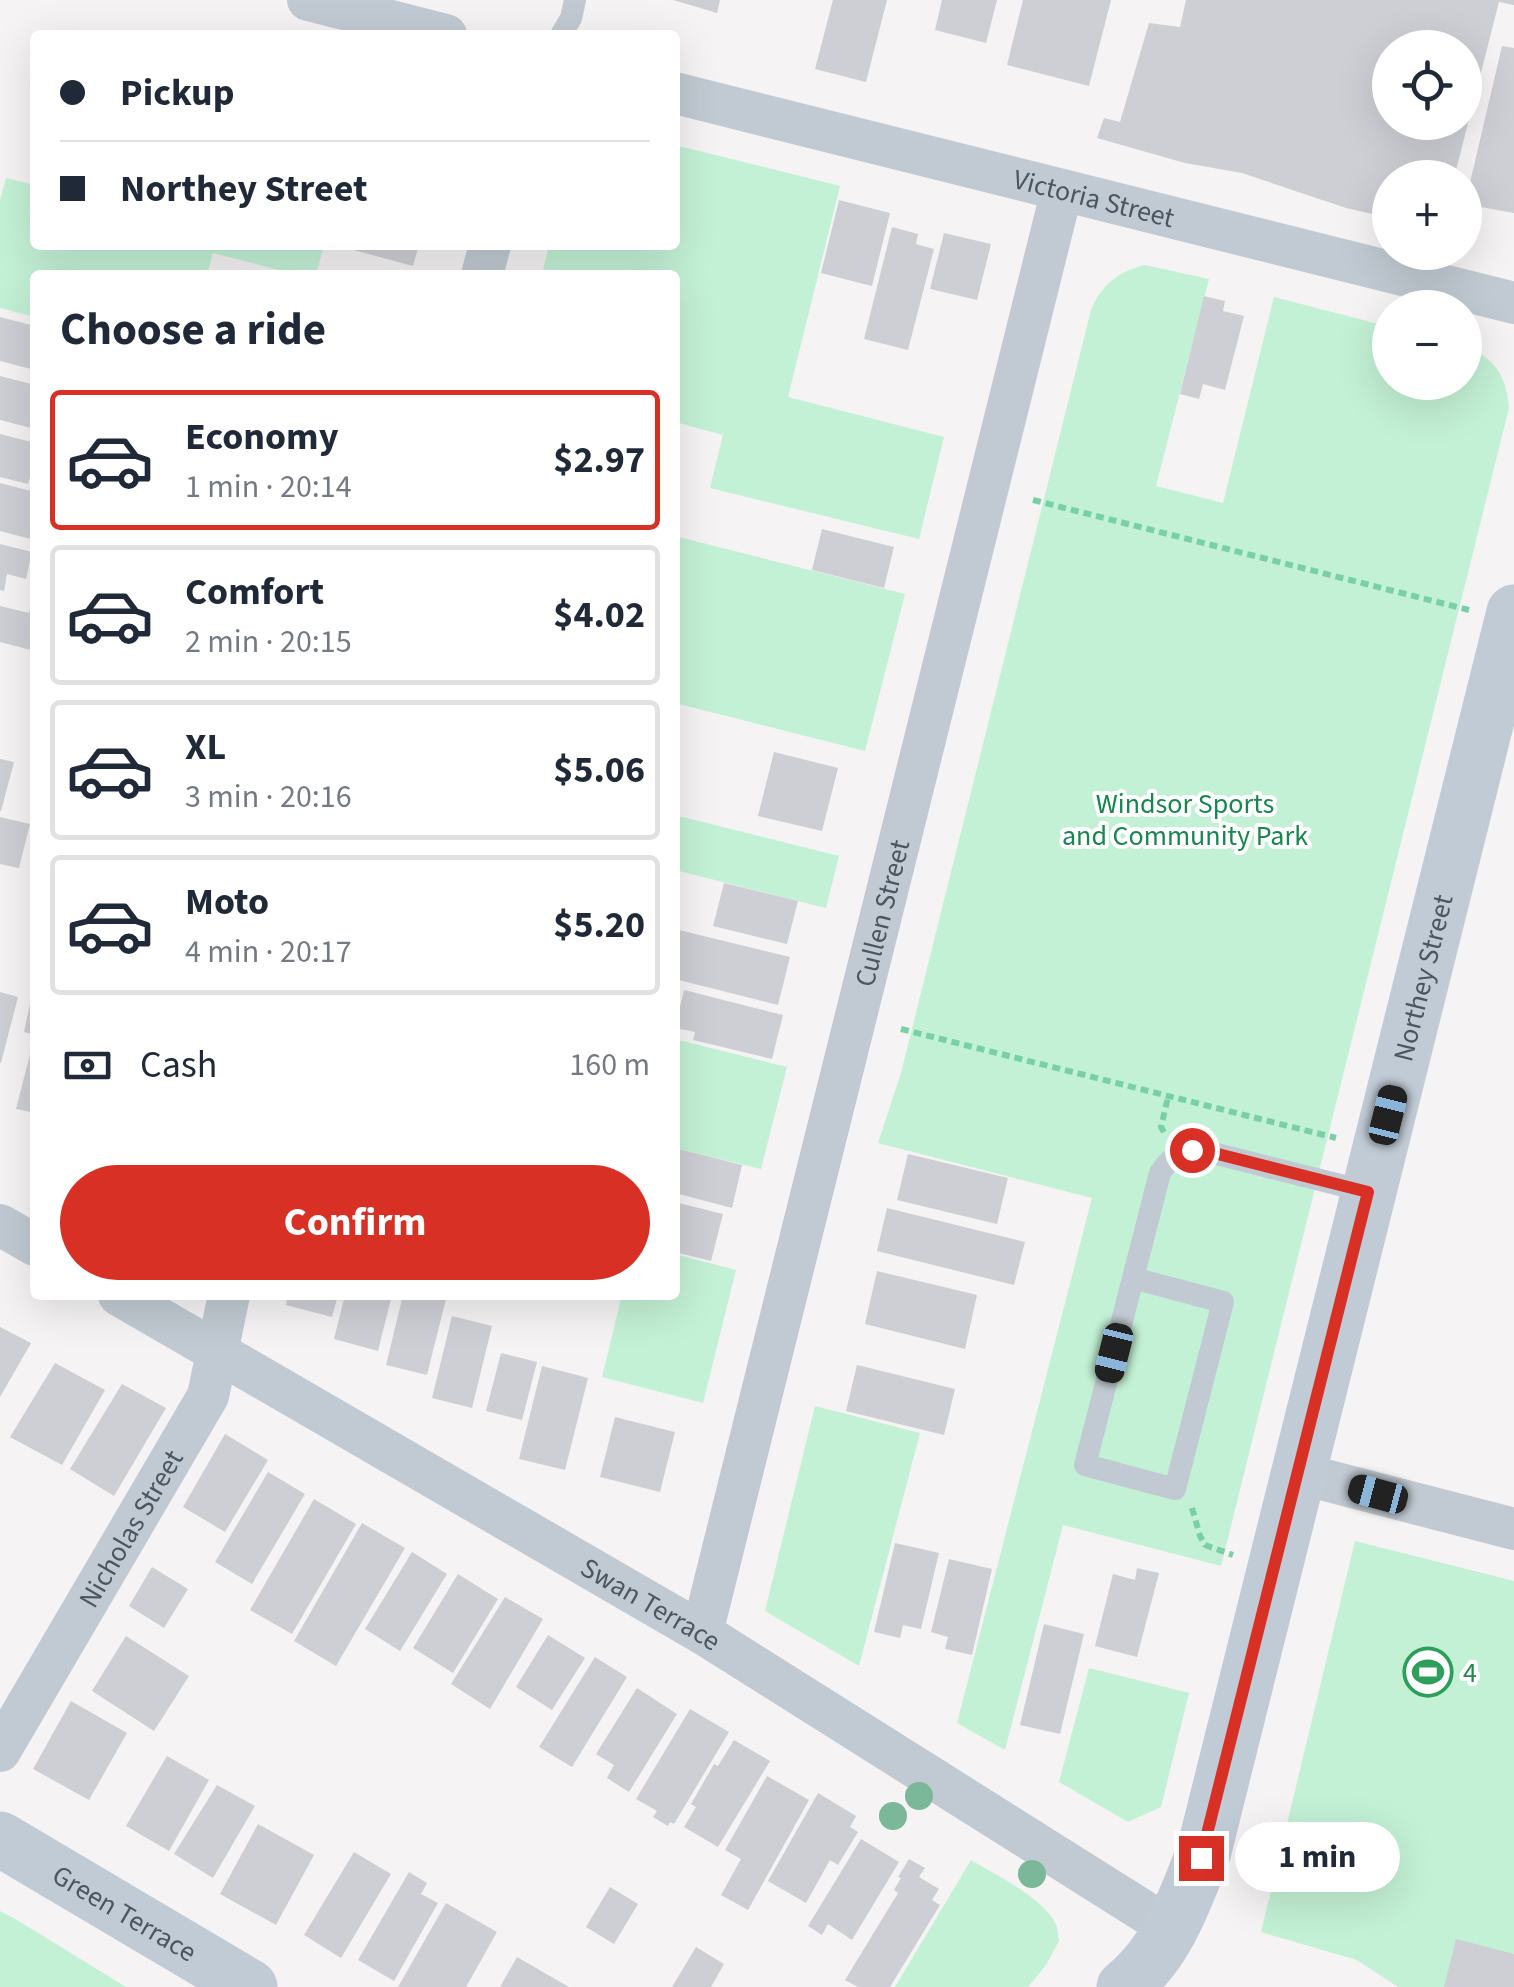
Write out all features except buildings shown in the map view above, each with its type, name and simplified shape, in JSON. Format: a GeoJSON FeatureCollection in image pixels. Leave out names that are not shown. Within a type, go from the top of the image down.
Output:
{"type":"FeatureCollection","features":[{"type":"Feature","properties":{"kind":"street"},"geometry":{"type":"LineString","coordinates":[[308,0],[426,30]]}},
{"type":"Feature","properties":{"kind":"street","name":"Victoria Street"},"geometry":{"type":"LineString","coordinates":[[680,94],[1514,303]]}},
{"type":"Feature","properties":{"kind":"street","name":"Cullen Street"},"geometry":{"type":"LineString","coordinates":[[702,1633],[1062,190]]}},
{"type":"Feature","properties":{"kind":"street","name":"Northey Street"},"geometry":{"type":"LineString","coordinates":[[1144,1982],[1172,1929],[1204,1851],[1368,1192],[1492,611]]}},
{"type":"Feature","properties":{"kind":"street"},"geometry":{"type":"LineString","coordinates":[[0,1225],[30,1243]]}},
{"type":"Feature","properties":{"kind":"street","name":"Swan Terrace"},"geometry":{"type":"LineString","coordinates":[[128,1300],[702,1633],[1172,1929]]}},
{"type":"Feature","properties":{"kind":"street","name":"Nicholas Street"},"geometry":{"type":"LineString","coordinates":[[0,1751],[208,1396],[227,1300]]}},
{"type":"Feature","properties":{"kind":"street"},"geometry":{"type":"LineString","coordinates":[[1298,1473],[1514,1529]]}},
{"type":"Feature","properties":{"kind":"street","name":"Green Terrace"},"geometry":{"type":"LineString","coordinates":[[0,1838],[250,1987]]}},
{"type":"Feature","properties":{"kind":"lane"},"geometry":{"type":"LineString","coordinates":[[564,30],[576,0]]}},
{"type":"Feature","properties":{"kind":"lane"},"geometry":{"type":"LineString","coordinates":[[1133,1278],[1224,1302],[1176,1489],[1085,1465],[1133,1278],[1160,1174],[1166,1164],[1182,1152],[1202,1150],[1368,1192]]}},
{"type":"Feature","properties":{"kind":"path"},"geometry":{"type":"LineString","coordinates":[[1033,500],[1492,611]]}},
{"type":"Feature","properties":{"kind":"path"},"geometry":{"type":"LineString","coordinates":[[901,1029],[1337,1139]]}},
{"type":"Feature","properties":{"kind":"path"},"geometry":{"type":"LineString","coordinates":[[1176,1489],[1188,1498],[1205,1545],[1232,1555]]}},
{"type":"Feature","properties":{"kind":"green space"},"geometry":{"type":"Polygon","coordinates":[[[680,146],[840,186],[788,397],[944,437],[919,539],[710,488],[723,435],[680,423],[680,270],[543,270],[548,250],[680,250],[680,146]]]}},
{"type":"Feature","properties":{"kind":"green space"},"geometry":{"type":"Polygon","coordinates":[[[6,178],[30,184],[30,250],[323,250],[317,270],[279,270],[213,253],[208,270],[30,270],[30,316],[0,308],[0,200],[6,178]]]}},
{"type":"Feature","properties":{"kind":"green space","name":"Windsor Sports and Community Park"},"geometry":{"type":"Polygon","coordinates":[[[1145,265],[1209,279],[1156,486],[1223,503],[1274,297],[1372,322],[1372,400],[1482,400],[1482,355],[1502,377],[1509,408],[1221,1566],[1063,1525],[1005,1750],[957,1723],[1092,1198],[878,1143],[901,1073],[1091,310],[1112,280],[1145,265]]]}},
{"type":"Feature","properties":{"kind":"green space"},"geometry":{"type":"Polygon","coordinates":[[[680,537],[905,594],[865,751],[680,704],[680,537]]]}},
{"type":"Feature","properties":{"kind":"green space"},"geometry":{"type":"Polygon","coordinates":[[[680,816],[839,856],[826,908],[680,871],[680,816]]]}},
{"type":"Feature","properties":{"kind":"green space"},"geometry":{"type":"Polygon","coordinates":[[[680,1040],[787,1067],[761,1169],[680,1149],[680,1040]]]}},
{"type":"Feature","properties":{"kind":"green space"},"geometry":{"type":"Polygon","coordinates":[[[680,1255],[736,1270],[703,1403],[602,1377],[621,1300],[680,1300],[680,1255]]]}},
{"type":"Feature","properties":{"kind":"green space"},"geometry":{"type":"Polygon","coordinates":[[[815,1406],[920,1433],[859,1666],[765,1611],[815,1406]]]}},
{"type":"Feature","properties":{"kind":"green space"},"geometry":{"type":"Polygon","coordinates":[[[1355,1541],[1514,1581],[1514,1987],[1398,1987],[1357,1960],[1261,1932],[1355,1541]]]}},
{"type":"Feature","properties":{"kind":"green space"},"geometry":{"type":"Polygon","coordinates":[[[1089,1668],[1189,1693],[1161,1807],[1128,1822],[1059,1782],[1089,1668]]]}},
{"type":"Feature","properties":{"kind":"green space"},"geometry":{"type":"Polygon","coordinates":[[[971,1860],[1018,1888],[1050,1915],[1059,1941],[1046,1965],[1028,1987],[895,1987],[971,1860]]]}},
{"type":"Feature","properties":{"kind":"green space"},"geometry":{"type":"Polygon","coordinates":[[[0,1911],[17,1920],[126,1987],[0,1987],[0,1911]]]}},
{"type":"Feature","properties":{"kind":"place","name":"4"},"geometry":{"type":"Point","coordinates":[1428,1672]}},
{"type":"Feature","properties":{"kind":"route"},"geometry":{"type":"LineString","coordinates":[[1192,1150],[1368,1192],[1201,1858]]}}]}
